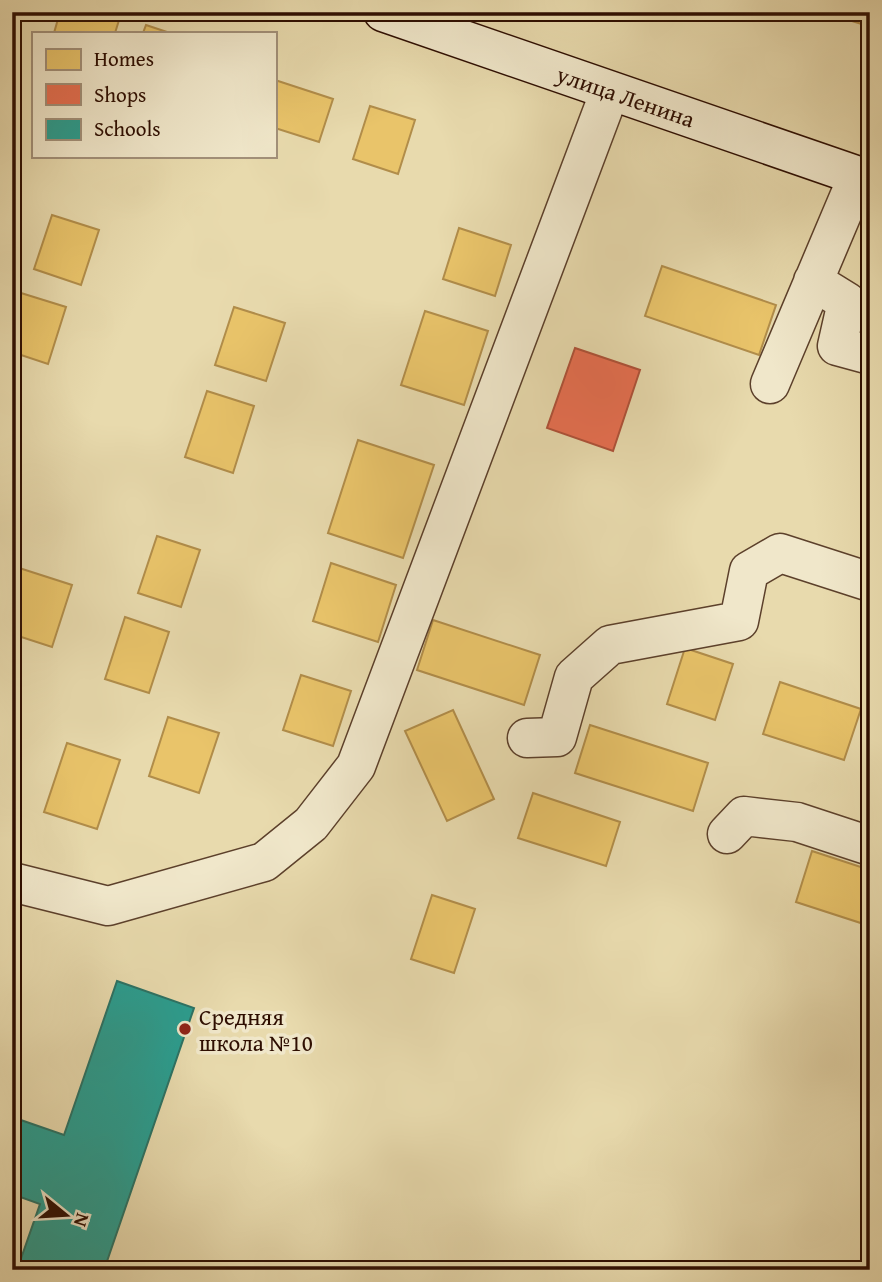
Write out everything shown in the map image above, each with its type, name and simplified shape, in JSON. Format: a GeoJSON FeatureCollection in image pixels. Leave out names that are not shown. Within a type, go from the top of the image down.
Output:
{"type":"FeatureCollection","features":[{"type":"Feature","properties":{"kind":"street","name":"улица Ленина"},"geometry":{"type":"LineString","coordinates":[[383,12],[864,178]]}},
{"type":"Feature","properties":{"kind":"street"},"geometry":{"type":"LineString","coordinates":[[12,882],[108,906],[264,862],[311,824],[356,766],[610,91]]}},
{"type":"Feature","properties":{"kind":"street"},"geometry":{"type":"LineString","coordinates":[[770,384],[813,281],[864,178]]}},
{"type":"Feature","properties":{"kind":"street"},"geometry":{"type":"LineString","coordinates":[[813,281],[847,303],[838,346],[870,355]]}},
{"type":"Feature","properties":{"kind":"street"},"geometry":{"type":"LineString","coordinates":[[527,737],[558,737],[574,677],[610,645],[739,621],[749,571],[780,553],[870,582]]}},
{"type":"Feature","properties":{"kind":"street"},"geometry":{"type":"LineString","coordinates":[[727,834],[744,816],[797,821],[870,846]]}},
{"type":"Feature","properties":{"kind":"building: Homes"},"geometry":{"type":"Polygon","coordinates":[[[60,12],[104,12],[120,17],[115,32],[54,32],[60,12]]]}},
{"type":"Feature","properties":{"kind":"building: Homes"},"geometry":{"type":"Polygon","coordinates":[[[823,12],[870,12],[870,21],[868,26],[823,12]]]}},
{"type":"Feature","properties":{"kind":"building: Homes"},"geometry":{"type":"Polygon","coordinates":[[[146,25],[167,32],[143,32],[146,25]]]}},
{"type":"Feature","properties":{"kind":"building: Homes"},"geometry":{"type":"Polygon","coordinates":[[[276,80],[333,99],[319,142],[276,128],[276,80]]]}},
{"type":"Feature","properties":{"kind":"building: Homes"},"geometry":{"type":"Polygon","coordinates":[[[370,106],[415,120],[398,174],[353,159],[370,106]]]}},
{"type":"Feature","properties":{"kind":"building: Homes"},"geometry":{"type":"Polygon","coordinates":[[[52,215],[99,230],[81,285],[34,269],[52,215]]]}},
{"type":"Feature","properties":{"kind":"building: Homes"},"geometry":{"type":"Polygon","coordinates":[[[459,228],[511,245],[495,296],[443,279],[459,228]]]}},
{"type":"Feature","properties":{"kind":"building: Homes"},"geometry":{"type":"Polygon","coordinates":[[[662,266],[776,305],[759,355],[645,316],[662,266]]]}},
{"type":"Feature","properties":{"kind":"building: Homes"},"geometry":{"type":"Polygon","coordinates":[[[21,293],[66,307],[48,364],[12,352],[12,320],[21,293]]]}},
{"type":"Feature","properties":{"kind":"building: Homes"},"geometry":{"type":"Polygon","coordinates":[[[234,307],[285,323],[266,381],[215,365],[234,307]]]}},
{"type":"Feature","properties":{"kind":"building: Homes"},"geometry":{"type":"Polygon","coordinates":[[[425,311],[488,331],[464,405],[401,385],[425,311]]]}},
{"type":"Feature","properties":{"kind":"building: Homes"},"geometry":{"type":"Polygon","coordinates":[[[207,391],[254,406],[233,473],[185,457],[207,391]]]}},
{"type":"Feature","properties":{"kind":"building: Homes"},"geometry":{"type":"Polygon","coordinates":[[[358,440],[434,465],[403,558],[328,533],[358,440]]]}},
{"type":"Feature","properties":{"kind":"building: Homes"},"geometry":{"type":"Polygon","coordinates":[[[157,536],[200,550],[181,607],[138,593],[157,536]]]}},
{"type":"Feature","properties":{"kind":"building: Homes"},"geometry":{"type":"Polygon","coordinates":[[[331,563],[396,585],[378,642],[313,621],[331,563]]]}},
{"type":"Feature","properties":{"kind":"building: Homes"},"geometry":{"type":"Polygon","coordinates":[[[13,566],[72,585],[52,647],[12,634],[13,566]]]}},
{"type":"Feature","properties":{"kind":"building: Homes"},"geometry":{"type":"Polygon","coordinates":[[[125,617],[169,632],[149,693],[105,679],[125,617]]]}},
{"type":"Feature","properties":{"kind":"building: Homes"},"geometry":{"type":"Polygon","coordinates":[[[433,620],[540,655],[524,705],[417,670],[433,620]]]}},
{"type":"Feature","properties":{"kind":"building: Homes"},"geometry":{"type":"Polygon","coordinates":[[[685,648],[733,664],[715,720],[667,704],[685,648]]]}},
{"type":"Feature","properties":{"kind":"building: Homes"},"geometry":{"type":"Polygon","coordinates":[[[301,675],[351,691],[333,746],[283,730],[301,675]]]}},
{"type":"Feature","properties":{"kind":"building: Homes"},"geometry":{"type":"Polygon","coordinates":[[[780,682],[861,709],[844,760],[763,734],[780,682]]]}},
{"type":"Feature","properties":{"kind":"building: Homes"},"geometry":{"type":"Polygon","coordinates":[[[453,710],[494,799],[447,821],[405,731],[453,710]]]}},
{"type":"Feature","properties":{"kind":"building: Homes"},"geometry":{"type":"Polygon","coordinates":[[[168,717],[219,733],[199,793],[149,776],[168,717]]]}},
{"type":"Feature","properties":{"kind":"building: Homes"},"geometry":{"type":"Polygon","coordinates":[[[590,725],[708,763],[693,811],[575,773],[590,725]]]}},
{"type":"Feature","properties":{"kind":"building: Homes"},"geometry":{"type":"Polygon","coordinates":[[[67,743],[120,760],[97,829],[44,812],[67,743]]]}},
{"type":"Feature","properties":{"kind":"building: Homes"},"geometry":{"type":"Polygon","coordinates":[[[533,793],[620,822],[606,866],[518,838],[533,793]]]}},
{"type":"Feature","properties":{"kind":"building: Homes"},"geometry":{"type":"Polygon","coordinates":[[[812,851],[870,870],[870,926],[796,902],[812,851]]]}},
{"type":"Feature","properties":{"kind":"building: Homes"},"geometry":{"type":"Polygon","coordinates":[[[432,895],[475,909],[454,973],[411,959],[432,895]]]}},
{"type":"Feature","properties":{"kind":"building: Shops"},"geometry":{"type":"Polygon","coordinates":[[[575,348],[640,370],[613,451],[547,428],[575,348]]]}},
{"type":"Feature","properties":{"kind":"building: Schools"},"geometry":{"type":"Polygon","coordinates":[[[117,981],[194,1008],[104,1270],[17,1270],[40,1204],[12,1194],[12,1117],[64,1135],[117,981]]]}},
{"type":"Feature","properties":{"kind":"place","name":"Средняя школа №10"},"geometry":{"type":"Point","coordinates":[185,1029]}}]}
